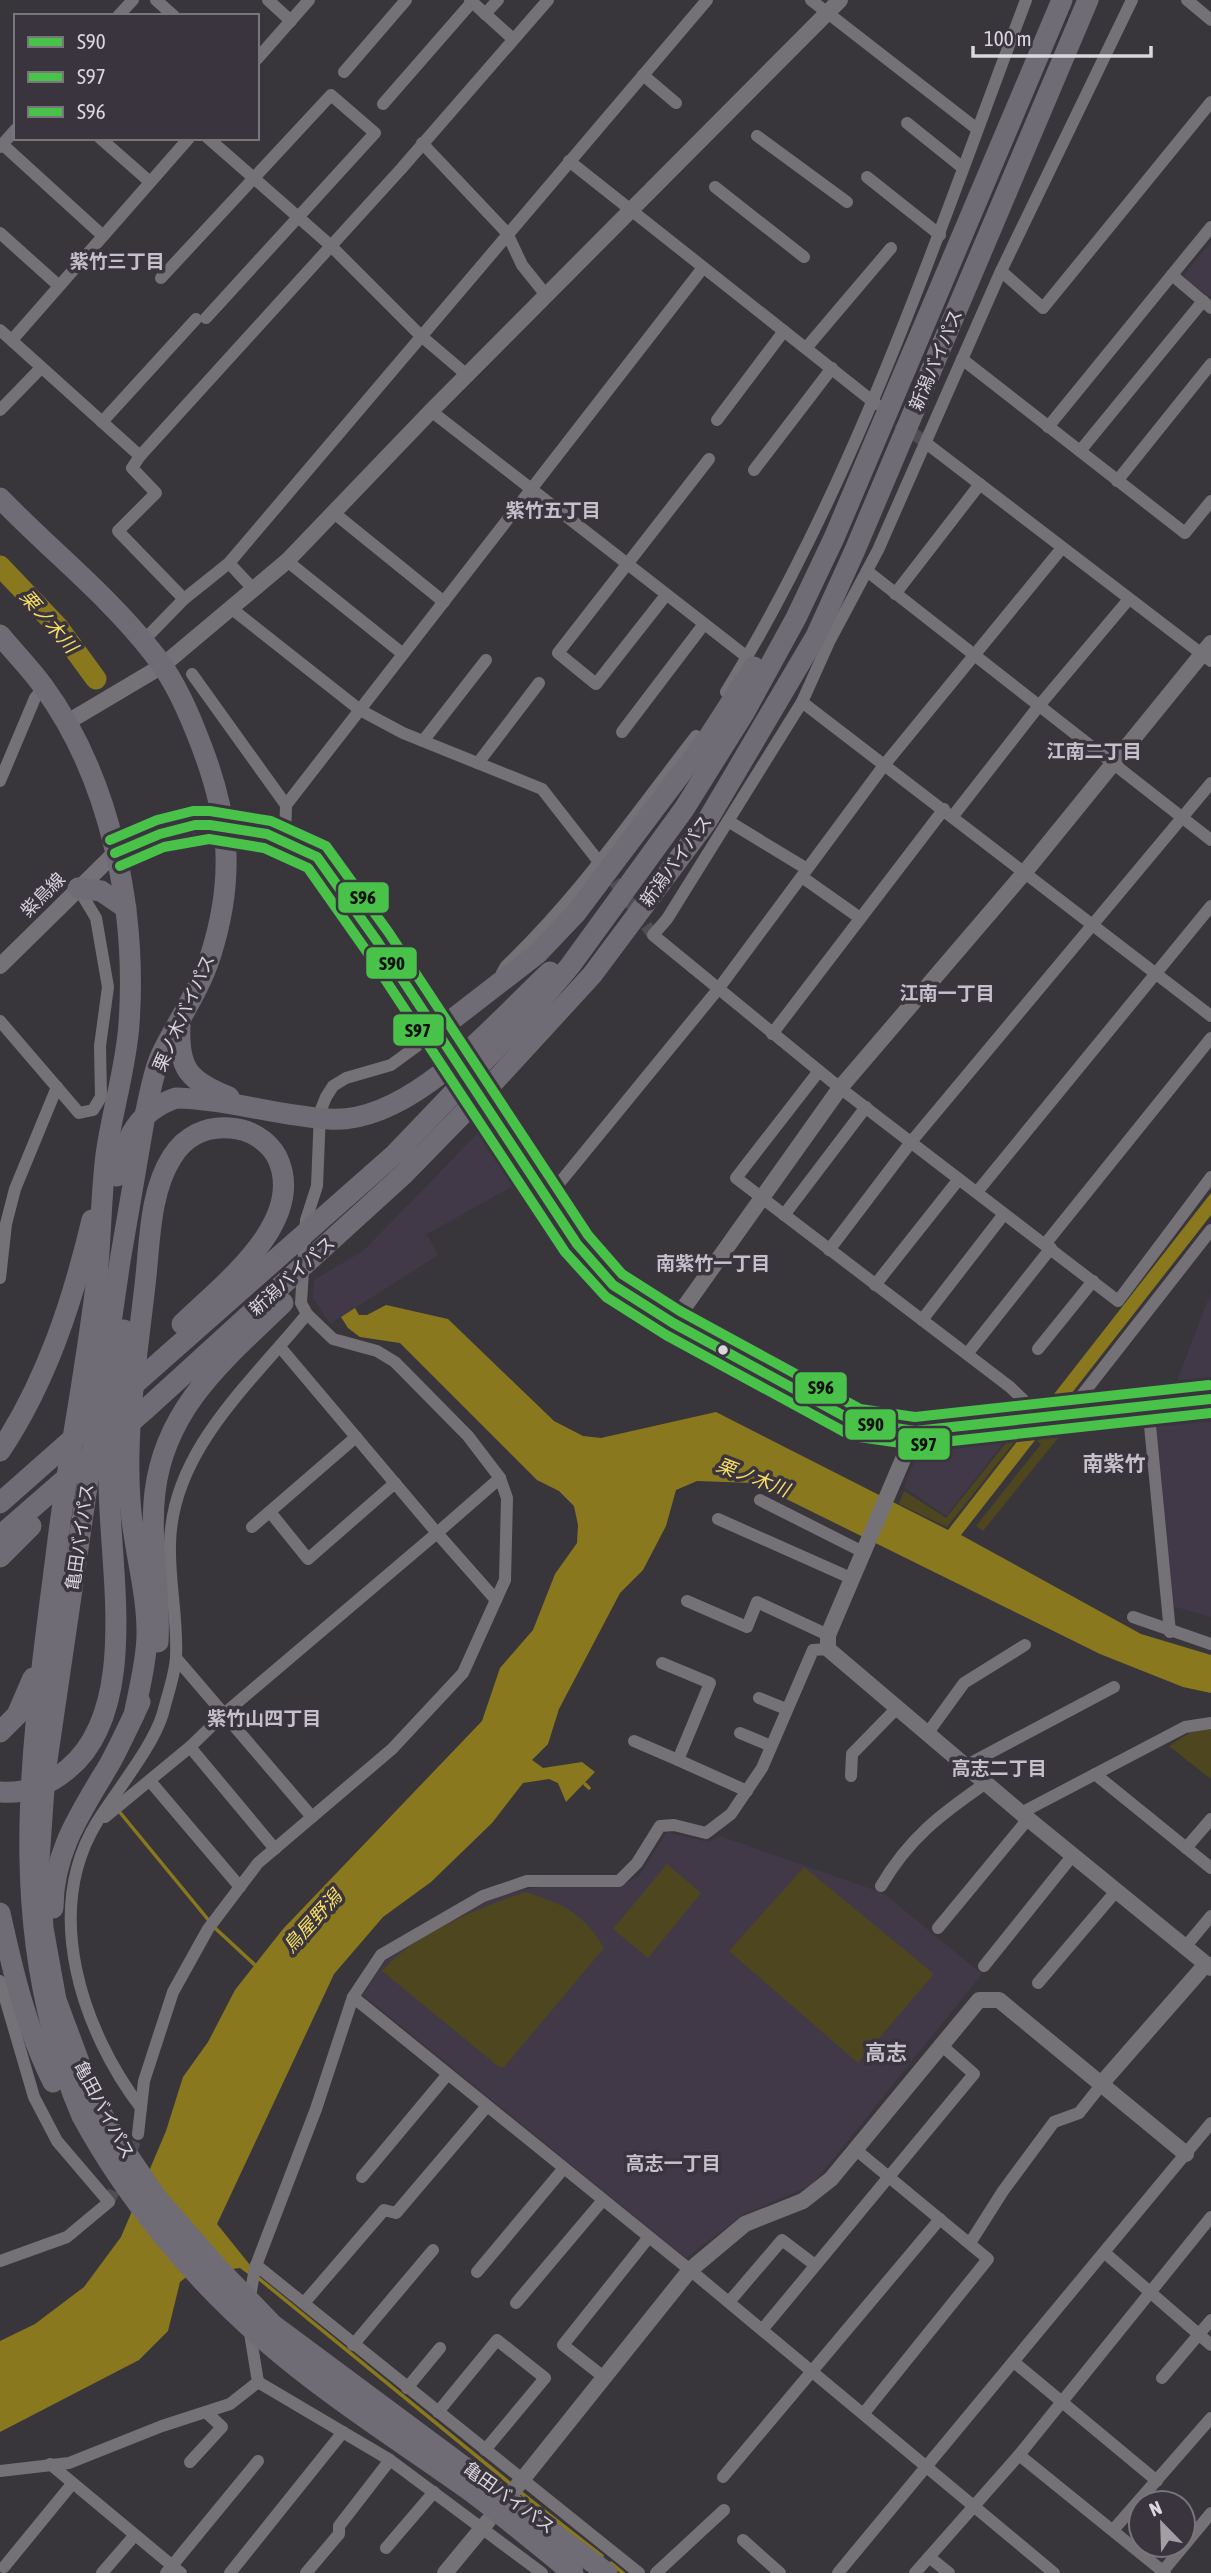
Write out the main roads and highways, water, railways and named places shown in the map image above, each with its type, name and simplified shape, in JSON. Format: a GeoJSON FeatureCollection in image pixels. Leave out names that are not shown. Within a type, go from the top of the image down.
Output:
{"type":"FeatureCollection","features":[{"type":"Feature","properties":{"kind":"highway","name":"新潟バイパス"},"geometry":{"type":"LineString","coordinates":[[0,1503],[94,1432],[147,1408],[297,1280],[350,1230],[404,1174],[465,1098],[474,1057],[547,994],[684,809],[744,713],[796,618],[834,538],[1062,0]]}},
{"type":"Feature","properties":{"kind":"highway","name":"新潟バイパス"},"geometry":{"type":"LineString","coordinates":[[152,1362],[465,1098],[491,1085],[592,975],[707,821],[816,636],[1088,0]]}},
{"type":"Feature","properties":{"kind":"highway","name":"栗ノ木バイパス"},"geometry":{"type":"LineString","coordinates":[[0,498],[143,640],[162,666],[187,710],[209,762],[226,827],[226,872],[219,922],[207,965],[180,1024],[161,1055],[145,1115],[94,1432]]}},
{"type":"Feature","properties":{"kind":"highway"},"geometry":{"type":"LineString","coordinates":[[436,1032],[537,954],[576,913],[710,735],[834,538]]}},
{"type":"Feature","properties":{"kind":"highway","name":"栗ノ木バイパス"},"geometry":{"type":"LineString","coordinates":[[0,635],[44,687],[88,766],[115,853],[126,908],[131,970],[129,1026],[106,1155],[96,1279],[61,1456]]}},
{"type":"Feature","properties":{"kind":"highway"},"geometry":{"type":"LineString","coordinates":[[78,888],[101,891],[126,908]]}},
{"type":"Feature","properties":{"kind":"highway"},"geometry":{"type":"LineString","coordinates":[[180,1024],[180,1058],[192,1076],[215,1091],[255,1107]]}},
{"type":"Feature","properties":{"kind":"highway"},"geometry":{"type":"LineString","coordinates":[[96,1279],[122,1150],[132,1130],[155,1106],[176,1098],[347,1118],[366,1115],[392,1105],[446,1067],[474,1057]]}},
{"type":"Feature","properties":{"kind":"highway"},"geometry":{"type":"LineString","coordinates":[[0,1557],[47,1503],[94,1432],[152,1362],[250,1258],[276,1220],[284,1194],[282,1167],[266,1142],[252,1133],[221,1127],[193,1135],[172,1157],[155,1203],[132,1412],[130,1500],[147,1637],[134,1716]]}},
{"type":"Feature","properties":{"kind":"highway"},"geometry":{"type":"LineString","coordinates":[[0,1451],[26,1413],[65,1316],[106,1155]]}},
{"type":"Feature","properties":{"kind":"highway"},"geometry":{"type":"LineString","coordinates":[[5,1793],[32,1790],[60,1776],[78,1761],[93,1740],[101,1722],[111,1681],[116,1595],[109,1472],[135,1185]]}},
{"type":"Feature","properties":{"kind":"highway"},"geometry":{"type":"LineString","coordinates":[[47,1952],[58,1860],[67,1836],[134,1716],[150,1679],[158,1644],[160,1611],[155,1492],[178,1418],[198,1386],[297,1280]]}},
{"type":"Feature","properties":{"kind":"highway","name":"亀田バイパス"},"geometry":{"type":"LineString","coordinates":[[94,1432],[45,1774],[39,1860],[47,1952],[56,2000],[74,2053],[126,2175]]}},
{"type":"Feature","properties":{"kind":"highway","name":"亀田バイパス"},"geometry":{"type":"LineString","coordinates":[[61,1456],[45,1646],[26,1780],[20,1857],[24,1926],[34,1986],[59,2065],[81,2114],[126,2175],[183,2230],[268,2331],[325,2389],[475,2495],[573,2573]]}},
{"type":"Feature","properties":{"kind":"highway"},"geometry":{"type":"LineString","coordinates":[[0,1536],[47,1503]]}},
{"type":"Feature","properties":{"kind":"highway"},"geometry":{"type":"LineString","coordinates":[[0,1732],[16,1715],[45,1646]]}},
{"type":"Feature","properties":{"kind":"highway"},"geometry":{"type":"LineString","coordinates":[[0,1913],[16,1987],[34,2044],[73,2122],[126,2175]]}},
{"type":"Feature","properties":{"kind":"highway","name":"亀田バイパス"},"geometry":{"type":"LineString","coordinates":[[268,2331],[607,2573]]}},
{"type":"Feature","properties":{"kind":"main road"},"geometry":{"type":"LineString","coordinates":[[115,853],[160,834],[195,825],[226,827],[285,840],[317,857],[377,941],[577,1244],[613,1285],[673,1323],[855,1422],[915,1431],[1211,1399]]}},
{"type":"Feature","properties":{"kind":"water","name":"鳥屋野潟"},"geometry":{"type":"Polygon","coordinates":[[[1211,1193],[1211,1215],[961,1535],[1141,1634],[1211,1655],[1211,1693],[1183,1687],[1100,1654],[754,1483],[697,1481],[676,1490],[666,1526],[643,1570],[620,1593],[559,1709],[548,1744],[532,1760],[543,1768],[582,1762],[595,1772],[566,1802],[558,1783],[549,1779],[523,1783],[492,1823],[431,1882],[383,1917],[334,1974],[217,2224],[250,2265],[248,2274],[240,2268],[189,2275],[180,2282],[168,2331],[139,2360],[0,2432],[0,2341],[35,2324],[84,2287],[121,2237],[166,2131],[183,2077],[208,2042],[235,1990],[283,1929],[482,1721],[500,1668],[533,1630],[555,1574],[577,1543],[578,1525],[574,1506],[559,1491],[537,1480],[400,1343],[360,1337],[348,1328],[341,1317],[355,1308],[359,1315],[367,1315],[386,1305],[448,1319],[554,1421],[583,1436],[601,1438],[716,1412],[948,1530],[1211,1193]]]}},
{"type":"Feature","properties":{"kind":"waterway","name":"栗ノ木川"},"geometry":{"type":"LineString","coordinates":[[0,566],[58,627],[96,679]]}},
{"type":"Feature","properties":{"kind":"waterway"},"geometry":{"type":"LineString","coordinates":[[585,1784],[589,1788]]}},
{"type":"Feature","properties":{"kind":"waterway"},"geometry":{"type":"LineString","coordinates":[[118,1810],[215,1928],[256,1966]]}},
{"type":"Feature","properties":{"kind":"waterway"},"geometry":{"type":"LineString","coordinates":[[257,2277],[512,2485]]}},
{"type":"Feature","properties":{"kind":"waterway"},"geometry":{"type":"LineString","coordinates":[[520,2492],[602,2556]]}},
{"type":"Feature","properties":{"kind":"waterway"},"geometry":{"type":"LineString","coordinates":[[611,2563],[623,2573]]}},
{"type":"Feature","properties":{"kind":"tunnel"},"geometry":{"type":"LineString","coordinates":[[884,411],[926,443]]}},
{"type":"Feature","properties":{"kind":"tunnel"},"geometry":{"type":"LineString","coordinates":[[604,867],[653,935]]}},
{"type":"Feature","properties":{"kind":"tunnel"},"geometry":{"type":"LineString","coordinates":[[109,2202],[138,2134]]}},
{"type":"Feature","properties":{"kind":"district","name":"紫竹三丁目"},"geometry":{"type":"Point","coordinates":[117,261]}},
{"type":"Feature","properties":{"kind":"district","name":"紫竹五丁目"},"geometry":{"type":"Point","coordinates":[553,510]}},
{"type":"Feature","properties":{"kind":"district","name":"江南二丁目"},"geometry":{"type":"Point","coordinates":[1094,751]}},
{"type":"Feature","properties":{"kind":"district","name":"江南一丁目"},"geometry":{"type":"Point","coordinates":[947,993]}},
{"type":"Feature","properties":{"kind":"district","name":"南紫竹一丁目"},"geometry":{"type":"Point","coordinates":[713,1263]}},
{"type":"Feature","properties":{"kind":"district","name":"南紫竹"},"geometry":{"type":"Point","coordinates":[1114,1464]}},
{"type":"Feature","properties":{"kind":"district","name":"紫竹山四丁目"},"geometry":{"type":"Point","coordinates":[264,1718]}},
{"type":"Feature","properties":{"kind":"district","name":"高志二丁目"},"geometry":{"type":"Point","coordinates":[999,1768]}},
{"type":"Feature","properties":{"kind":"district","name":"高志"},"geometry":{"type":"Point","coordinates":[886,2053]}},
{"type":"Feature","properties":{"kind":"district","name":"高志一丁目"},"geometry":{"type":"Point","coordinates":[673,2163]}}]}
